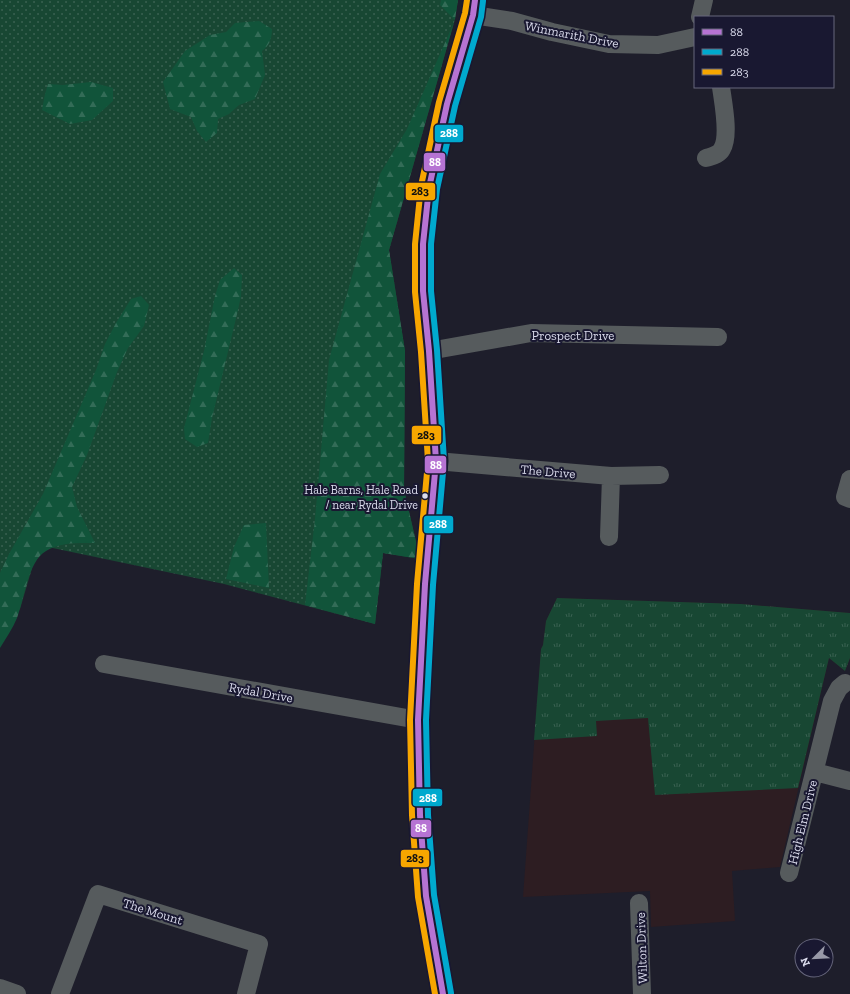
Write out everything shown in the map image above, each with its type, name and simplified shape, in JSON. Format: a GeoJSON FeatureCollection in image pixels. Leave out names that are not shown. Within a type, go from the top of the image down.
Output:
{"type":"FeatureCollection","features":[{"type":"Feature","properties":{"kind":"main road"},"geometry":{"type":"LineString","coordinates":[[443,994],[426,896],[420,815],[418,720],[425,584],[436,461],[429,351],[423,291],[423,244],[429,188],[447,104],[474,8]]}},
{"type":"Feature","properties":{"kind":"street"},"geometry":{"type":"LineString","coordinates":[[700,16],[704,0]]}},
{"type":"Feature","properties":{"kind":"street","name":"Winmarith Drive"},"geometry":{"type":"LineString","coordinates":[[474,8],[512,21],[552,32],[609,44],[658,45],[694,37]]}},
{"type":"Feature","properties":{"kind":"street"},"geometry":{"type":"LineString","coordinates":[[706,158],[717,154],[722,149],[726,136],[721,88]]}},
{"type":"Feature","properties":{"kind":"street","name":"Prospect Drive"},"geometry":{"type":"LineString","coordinates":[[429,351],[531,333],[718,337]]}},
{"type":"Feature","properties":{"kind":"street","name":"The Drive"},"geometry":{"type":"LineString","coordinates":[[436,461],[611,476],[660,474]]}},
{"type":"Feature","properties":{"kind":"street"},"geometry":{"type":"LineString","coordinates":[[608,537],[611,476]]}},
{"type":"Feature","properties":{"kind":"street"},"geometry":{"type":"LineString","coordinates":[[850,479],[844,497],[850,499]]}},
{"type":"Feature","properties":{"kind":"street","name":"Rydal Drive"},"geometry":{"type":"LineString","coordinates":[[104,664],[418,720]]}},
{"type":"Feature","properties":{"kind":"street","name":"High Elm Drive"},"geometry":{"type":"LineString","coordinates":[[789,873],[832,701],[839,688],[845,683]]}},
{"type":"Feature","properties":{"kind":"street","name":"High Elm Drive"},"geometry":{"type":"LineString","coordinates":[[815,772],[850,781]]}},
{"type":"Feature","properties":{"kind":"street","name":"The Mount"},"geometry":{"type":"LineString","coordinates":[[60,994],[98,894],[259,944],[246,994]]}},
{"type":"Feature","properties":{"kind":"street","name":"Wilton Drive"},"geometry":{"type":"LineString","coordinates":[[639,903],[642,994]]}},
{"type":"Feature","properties":{"kind":"street"},"geometry":{"type":"LineString","coordinates":[[0,988],[17,994]]}},
{"type":"Feature","properties":{"kind":"shaded area"},"geometry":{"type":"Polygon","coordinates":[[[557,598],[741,604],[850,613],[850,658],[845,671],[829,658],[780,867],[732,871],[735,921],[651,927],[650,891],[523,897],[541,649],[543,645],[546,621],[557,598]]]}},
{"type":"Feature","properties":{"kind":"green space"},"geometry":{"type":"Polygon","coordinates":[[[0,0],[458,0],[455,19],[389,250],[405,351],[404,490],[420,559],[383,553],[375,624],[224,584],[43,546],[38,548],[20,609],[0,636],[0,0]]]}},
{"type":"Feature","properties":{"kind":"green space"},"geometry":{"type":"Polygon","coordinates":[[[441,0],[458,0],[455,20],[440,5],[441,0]]]}},
{"type":"Feature","properties":{"kind":"green space"},"geometry":{"type":"Polygon","coordinates":[[[259,21],[272,29],[272,33],[271,39],[262,51],[265,75],[255,99],[239,105],[229,114],[218,119],[217,133],[206,142],[197,131],[191,117],[170,109],[163,82],[185,51],[210,35],[226,32],[235,23],[259,21]]]}},
{"type":"Feature","properties":{"kind":"green space"},"geometry":{"type":"Polygon","coordinates":[[[454,22],[389,250],[405,351],[404,490],[420,559],[383,553],[375,624],[305,605],[315,519],[329,360],[380,174],[407,129],[454,22]]]}},
{"type":"Feature","properties":{"kind":"green space"},"geometry":{"type":"Polygon","coordinates":[[[91,82],[113,88],[113,101],[92,120],[70,124],[42,110],[48,84],[63,85],[91,82]]]}},
{"type":"Feature","properties":{"kind":"green space"},"geometry":{"type":"Polygon","coordinates":[[[234,268],[242,275],[241,296],[212,418],[208,443],[197,447],[185,439],[184,428],[204,351],[215,296],[220,280],[234,268]]]}},
{"type":"Feature","properties":{"kind":"green space"},"geometry":{"type":"Polygon","coordinates":[[[141,296],[149,305],[144,326],[128,348],[117,372],[87,455],[72,487],[77,507],[95,543],[76,543],[58,546],[46,551],[40,556],[35,563],[27,582],[17,618],[0,648],[0,573],[43,494],[96,370],[105,344],[131,299],[141,296]]]}},
{"type":"Feature","properties":{"kind":"green space"},"geometry":{"type":"Polygon","coordinates":[[[266,523],[269,588],[226,579],[234,547],[244,525],[266,523]]]}},
{"type":"Feature","properties":{"kind":"green space"},"geometry":{"type":"Polygon","coordinates":[[[557,598],[741,604],[850,613],[850,658],[845,671],[829,658],[798,788],[655,795],[648,718],[596,721],[597,736],[534,740],[541,649],[543,645],[546,621],[557,598]]]}},
{"type":"Feature","properties":{"kind":"transit line","name":"283"},"geometry":{"type":"LineString","coordinates":[[435,994],[418,897],[412,815],[410,720],[417,584],[428,461],[421,352],[415,292],[415,244],[421,186],[439,102],[465,13],[467,0]]}},
{"type":"Feature","properties":{"kind":"transit line","name":"88"},"geometry":{"type":"LineString","coordinates":[[443,994],[426,896],[420,815],[418,720],[425,584],[436,461],[429,351],[423,291],[423,244],[429,188],[447,104],[473,15],[475,0]]}},
{"type":"Feature","properties":{"kind":"transit line","name":"288"},"geometry":{"type":"LineString","coordinates":[[451,993],[434,895],[428,815],[426,720],[433,585],[444,461],[437,350],[431,291],[431,244],[437,189],[455,106],[481,17],[483,1]]}},
{"type":"Feature","properties":{"kind":"place","name":"Hale Barns, Hale Road / near Rydal Drive"},"geometry":{"type":"Point","coordinates":[425,496]}}]}
